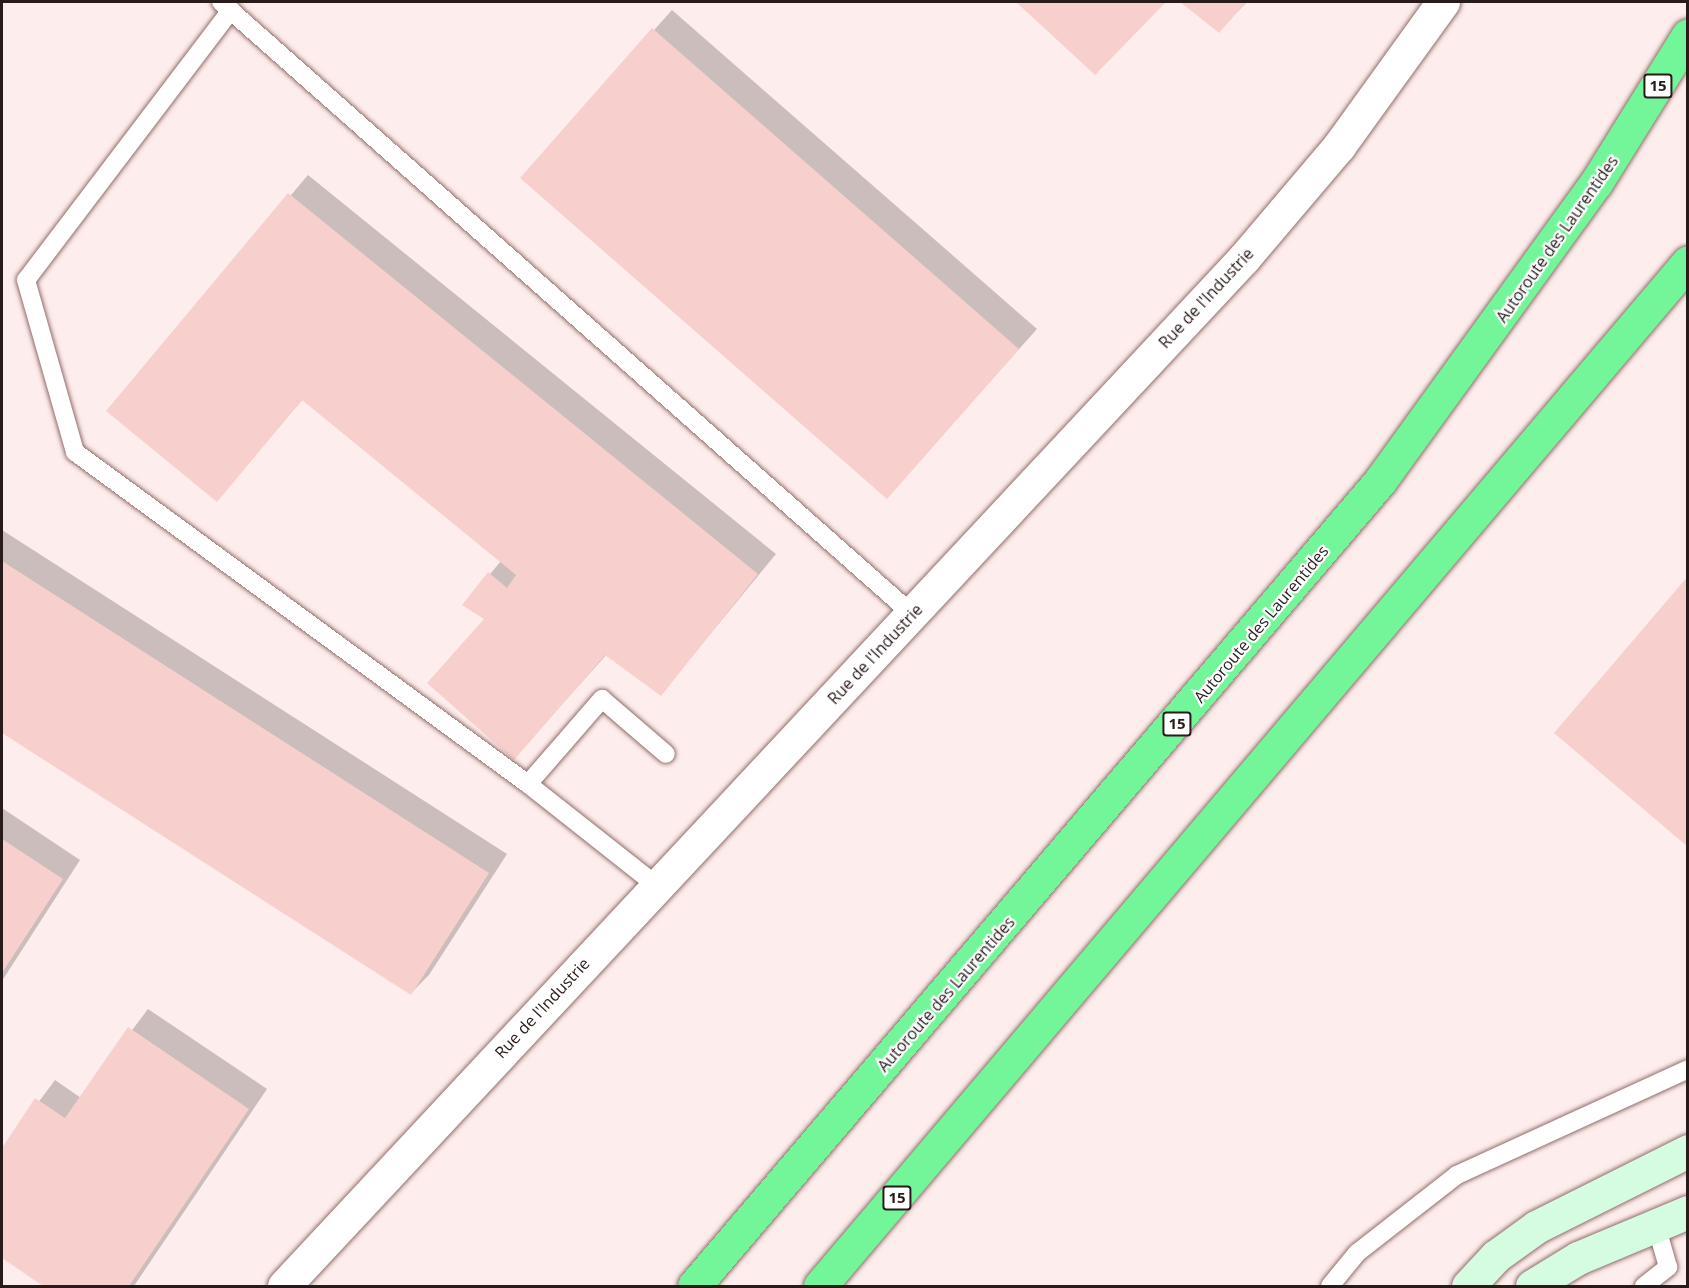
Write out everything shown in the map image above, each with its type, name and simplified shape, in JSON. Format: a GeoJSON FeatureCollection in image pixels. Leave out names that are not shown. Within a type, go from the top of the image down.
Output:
{"type":"FeatureCollection","features":[{"type":"Feature","properties":{"kind":"highway","name":"Autoroute des Laurentides"},"geometry":{"type":"LineString","coordinates":[[694,1287],[1347,521],[1447,393],[1628,137],[1688,35]]}},
{"type":"Feature","properties":{"kind":"highway"},"geometry":{"type":"LineString","coordinates":[[1628,137],[1688,61]]}},
{"type":"Feature","properties":{"kind":"highway","name":"15"},"geometry":{"type":"LineString","coordinates":[[820,1287],[1688,262]]}},
{"type":"Feature","properties":{"kind":"street","name":"Rue de l'Industrie"},"geometry":{"type":"LineString","coordinates":[[284,1287],[1276,222],[1368,108],[1443,2]]}},
{"type":"Feature","properties":{"kind":"street"},"geometry":{"type":"LineString","coordinates":[[1468,1287],[1496,1256],[1536,1227],[1688,1151]]}},
{"type":"Feature","properties":{"kind":"street"},"geometry":{"type":"LineString","coordinates":[[1532,1287],[1578,1258],[1688,1212]]}},
{"type":"Feature","properties":{"kind":"lane"},"geometry":{"type":"LineString","coordinates":[[657,886],[528,784],[75,452],[26,280],[226,6],[912,614]]}},
{"type":"Feature","properties":{"kind":"lane"},"geometry":{"type":"LineString","coordinates":[[528,784],[602,699],[666,754]]}},
{"type":"Feature","properties":{"kind":"lane"},"geometry":{"type":"LineString","coordinates":[[1330,1287],[1357,1253],[1458,1175],[1688,1069]]}},
{"type":"Feature","properties":{"kind":"lane"},"geometry":{"type":"LineString","coordinates":[[1644,1287],[1668,1267],[1656,1225]]}},
{"type":"Feature","properties":{"kind":"building"},"geometry":{"type":"Polygon","coordinates":[[[1016,2],[1166,2],[1095,75],[1016,2]]]}},
{"type":"Feature","properties":{"kind":"building"},"geometry":{"type":"Polygon","coordinates":[[[1180,2],[1246,2],[1219,33],[1180,2]]]}},
{"type":"Feature","properties":{"kind":"building"},"geometry":{"type":"Polygon","coordinates":[[[652,28],[1019,349],[887,499],[520,178],[652,28]]]}},
{"type":"Feature","properties":{"kind":"building"},"geometry":{"type":"Polygon","coordinates":[[[288,193],[758,574],[661,696],[605,655],[514,760],[427,683],[484,619],[462,605],[488,572],[507,588],[516,575],[302,400],[217,502],[106,411],[288,193]]]}},
{"type":"Feature","properties":{"kind":"building"},"geometry":{"type":"Polygon","coordinates":[[[2,561],[489,873],[411,995],[2,733],[2,561]]]}},
{"type":"Feature","properties":{"kind":"building"},"geometry":{"type":"Polygon","coordinates":[[[1688,576],[1688,847],[1554,733],[1688,576]]]}},
{"type":"Feature","properties":{"kind":"building"},"geometry":{"type":"Polygon","coordinates":[[[2,839],[63,879],[2,973],[2,839]]]}},
{"type":"Feature","properties":{"kind":"building"},"geometry":{"type":"Polygon","coordinates":[[[128,1027],[249,1109],[129,1286],[43,1286],[2,1258],[2,1148],[35,1098],[65,1118],[128,1027]]]}}]}
